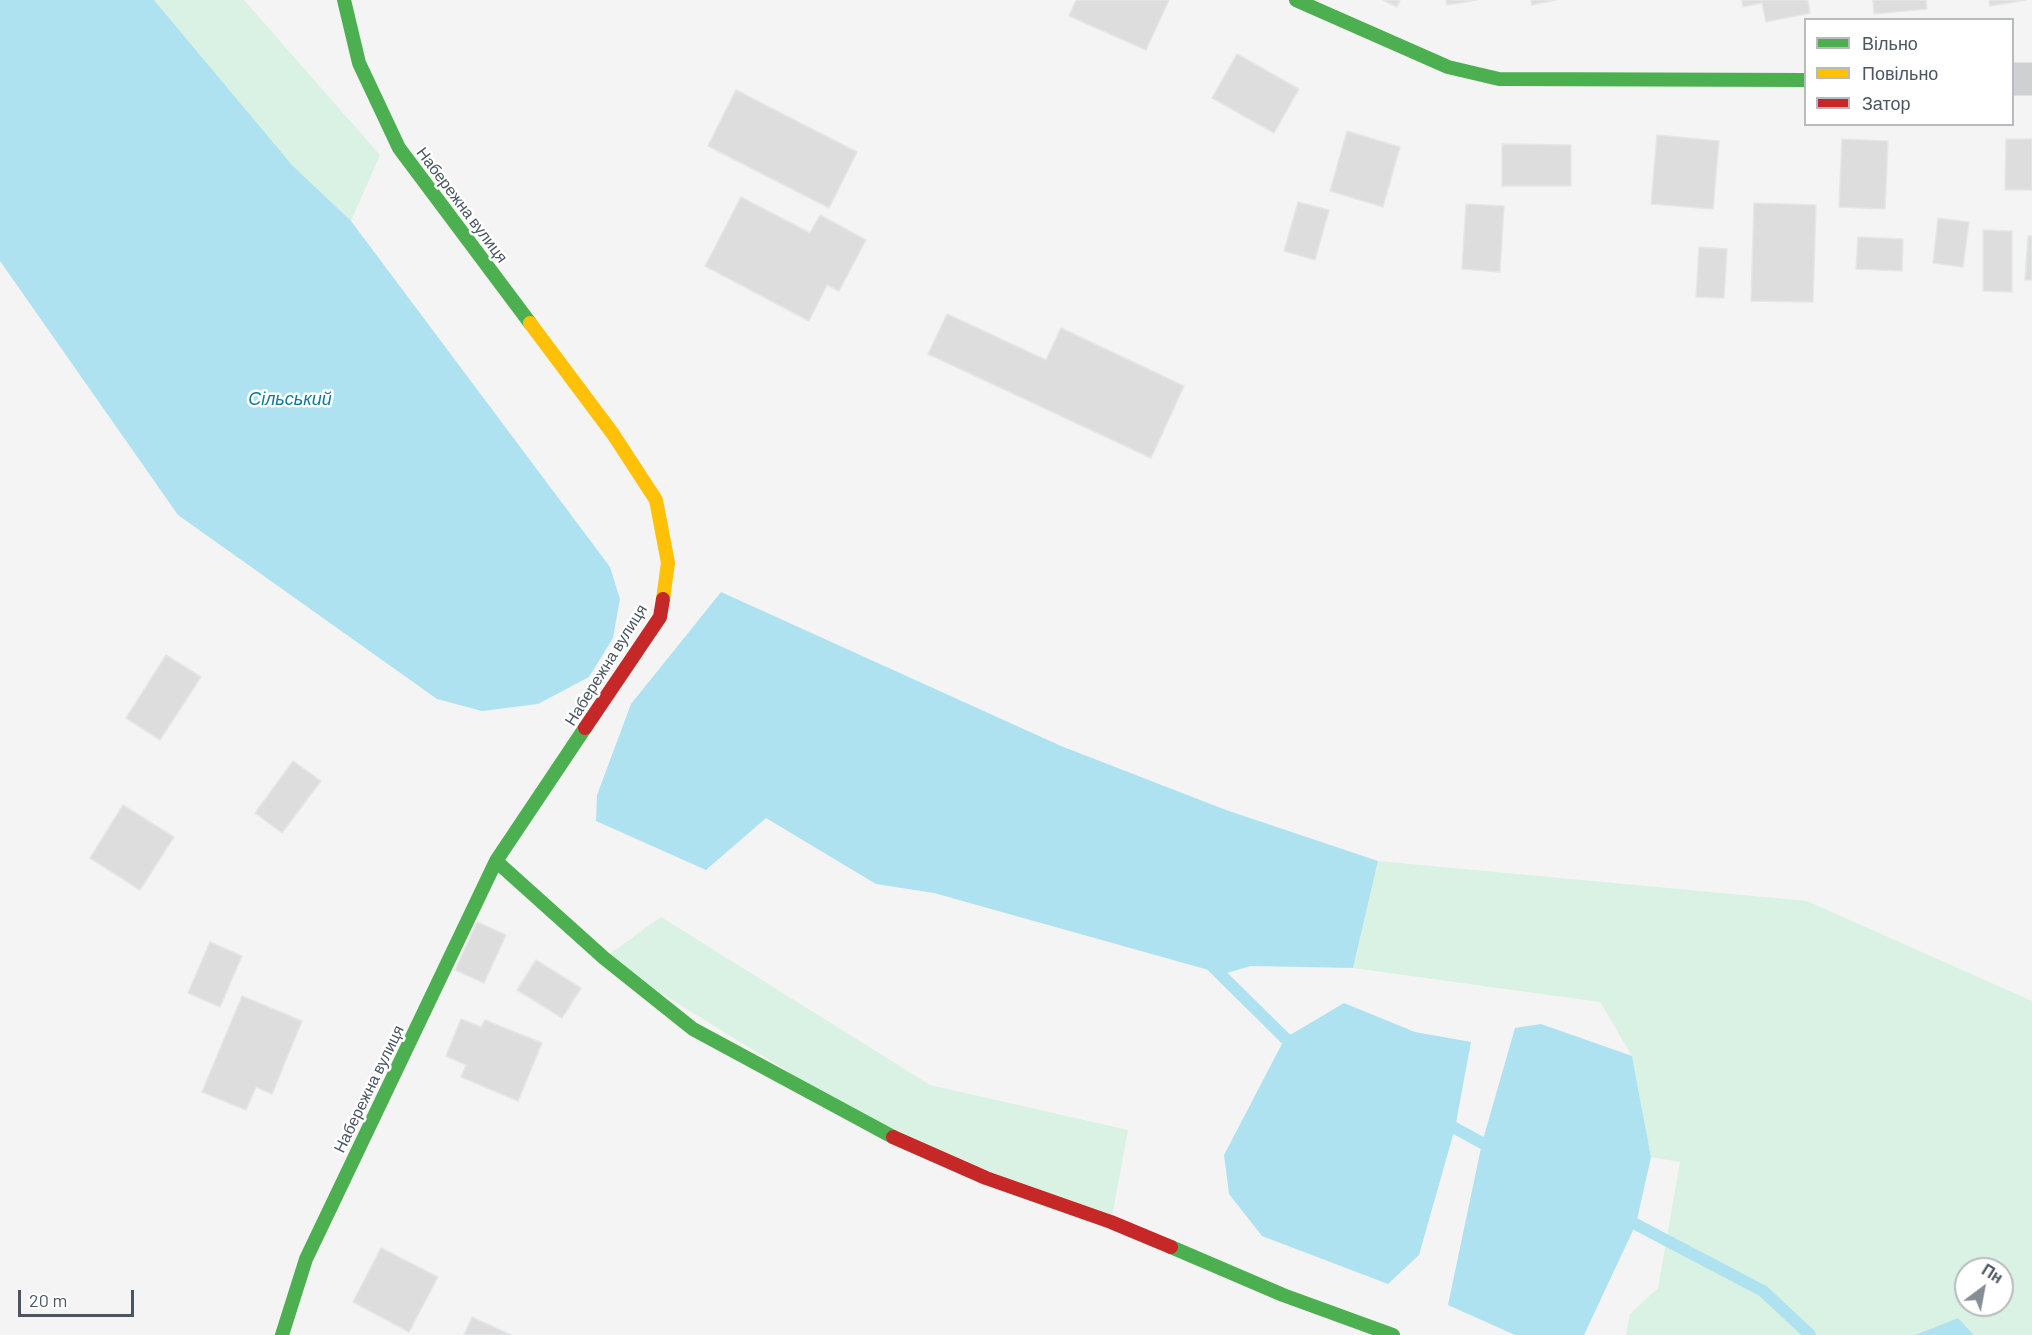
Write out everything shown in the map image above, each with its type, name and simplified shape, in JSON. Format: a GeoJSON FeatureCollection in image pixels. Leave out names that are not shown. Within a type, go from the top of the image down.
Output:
{"type":"FeatureCollection","features":[{"type":"Feature","properties":{"kind":"street","name":"Набережна вулиця"},"geometry":{"type":"LineString","coordinates":[[282,1335],[306,1259],[496,861],[660,617],[668,563],[656,500],[613,434],[399,148],[359,63],[344,0]]}},
{"type":"Feature","properties":{"kind":"street"},"geometry":{"type":"LineString","coordinates":[[1296,0],[1448,67],[1499,79],[1804,80]]}},
{"type":"Feature","properties":{"kind":"street"},"geometry":{"type":"LineString","coordinates":[[2014,79],[2032,79]]}},
{"type":"Feature","properties":{"kind":"street"},"geometry":{"type":"LineString","coordinates":[[496,861],[604,958],[693,1029],[909,1146],[986,1178],[1111,1222],[1283,1295],[1393,1335]]}},
{"type":"Feature","properties":{"kind":"green space"},"geometry":{"type":"Polygon","coordinates":[[[154,0],[244,0],[380,155],[351,221],[292,165],[154,0]]]}},
{"type":"Feature","properties":{"kind":"green space"},"geometry":{"type":"Polygon","coordinates":[[[1378,861],[1807,901],[2032,1001],[2032,1335],[1974,1335],[1958,1318],[1915,1335],[1626,1335],[1630,1314],[1658,1288],[1680,1162],[1651,1157],[1632,1056],[1600,1002],[1353,968],[1378,861]]]}},
{"type":"Feature","properties":{"kind":"green space"},"geometry":{"type":"Polygon","coordinates":[[[661,917],[930,1085],[1128,1130],[1111,1222],[909,1146],[604,958],[661,917]]]}},
{"type":"Feature","properties":{"kind":"water","name":"Сільський"},"geometry":{"type":"Polygon","coordinates":[[[0,0],[154,0],[292,165],[351,221],[610,567],[620,599],[613,638],[589,677],[538,704],[482,711],[437,699],[178,515],[0,261],[0,0]]]}},
{"type":"Feature","properties":{"kind":"water"},"geometry":{"type":"Polygon","coordinates":[[[721,592],[1061,746],[1226,810],[1378,861],[1353,968],[1251,966],[1223,974],[934,893],[876,884],[766,818],[706,870],[596,821],[597,795],[631,704],[721,592]]]}},
{"type":"Feature","properties":{"kind":"water"},"geometry":{"type":"Polygon","coordinates":[[[1344,1003],[1415,1032],[1471,1042],[1455,1128],[1419,1255],[1388,1284],[1262,1236],[1229,1194],[1224,1155],[1285,1038],[1344,1003]]]}},
{"type":"Feature","properties":{"kind":"water"},"geometry":{"type":"Polygon","coordinates":[[[1541,1024],[1632,1056],[1651,1157],[1636,1224],[1584,1335],[1515,1335],[1448,1305],[1482,1143],[1515,1028],[1541,1024]]]}},
{"type":"Feature","properties":{"kind":"water"},"geometry":{"type":"Polygon","coordinates":[[[1958,1318],[1974,1335],[1915,1335],[1958,1318]]]}},
{"type":"Feature","properties":{"kind":"building"},"geometry":{"type":"Polygon","coordinates":[[[1076,0],[1169,0],[1146,50],[1069,16],[1076,0]]]}},
{"type":"Feature","properties":{"kind":"building"},"geometry":{"type":"Polygon","coordinates":[[[1383,0],[1400,0],[1397,7],[1383,0]]]}},
{"type":"Feature","properties":{"kind":"building"},"geometry":{"type":"Polygon","coordinates":[[[1446,0],[1477,0],[1447,5],[1446,0]]]}},
{"type":"Feature","properties":{"kind":"building"},"geometry":{"type":"Polygon","coordinates":[[[1531,0],[1556,0],[1532,5],[1531,0]]]}},
{"type":"Feature","properties":{"kind":"building"},"geometry":{"type":"Polygon","coordinates":[[[1742,0],[1808,0],[1810,13],[1766,22],[1762,3],[1743,7],[1742,0]]]}},
{"type":"Feature","properties":{"kind":"building"},"geometry":{"type":"Polygon","coordinates":[[[1873,0],[1926,0],[1927,9],[1874,14],[1873,0]]]}},
{"type":"Feature","properties":{"kind":"building"},"geometry":{"type":"Polygon","coordinates":[[[1989,0],[2026,0],[1990,6],[1989,0]]]}},
{"type":"Feature","properties":{"kind":"building"},"geometry":{"type":"Polygon","coordinates":[[[1237,54],[1299,89],[1274,133],[1212,98],[1237,54]]]}},
{"type":"Feature","properties":{"kind":"building"},"geometry":{"type":"Polygon","coordinates":[[[736,90],[857,152],[829,208],[708,146],[736,90]]]}},
{"type":"Feature","properties":{"kind":"building"},"geometry":{"type":"Polygon","coordinates":[[[1347,131],[1400,147],[1383,207],[1330,191],[1347,131]]]}},
{"type":"Feature","properties":{"kind":"building"},"geometry":{"type":"Polygon","coordinates":[[[1657,135],[1719,141],[1713,209],[1651,204],[1657,135]]]}},
{"type":"Feature","properties":{"kind":"building"},"geometry":{"type":"Polygon","coordinates":[[[1842,139],[1888,141],[1885,209],[1839,207],[1842,139]]]}},
{"type":"Feature","properties":{"kind":"building"},"geometry":{"type":"Polygon","coordinates":[[[2006,139],[2032,139],[2032,190],[2005,190],[2006,139]]]}},
{"type":"Feature","properties":{"kind":"building"},"geometry":{"type":"Polygon","coordinates":[[[1502,144],[1571,145],[1571,186],[1502,186],[1502,144]]]}},
{"type":"Feature","properties":{"kind":"building"},"geometry":{"type":"Polygon","coordinates":[[[741,197],[810,233],[820,215],[866,240],[839,291],[827,285],[809,321],[705,266],[741,197]]]}},
{"type":"Feature","properties":{"kind":"building"},"geometry":{"type":"Polygon","coordinates":[[[1298,202],[1329,210],[1315,260],[1284,251],[1298,202]]]}},
{"type":"Feature","properties":{"kind":"building"},"geometry":{"type":"Polygon","coordinates":[[[1754,203],[1816,205],[1813,302],[1751,301],[1754,203]]]}},
{"type":"Feature","properties":{"kind":"building"},"geometry":{"type":"Polygon","coordinates":[[[1466,204],[1504,206],[1500,272],[1462,269],[1466,204]]]}},
{"type":"Feature","properties":{"kind":"building"},"geometry":{"type":"Polygon","coordinates":[[[1938,218],[1969,222],[1963,267],[1933,263],[1938,218]]]}},
{"type":"Feature","properties":{"kind":"building"},"geometry":{"type":"Polygon","coordinates":[[[1983,230],[2012,231],[2012,292],[1983,291],[1983,230]]]}},
{"type":"Feature","properties":{"kind":"building"},"geometry":{"type":"Polygon","coordinates":[[[2028,236],[2032,236],[2032,280],[2025,280],[2028,236]]]}},
{"type":"Feature","properties":{"kind":"building"},"geometry":{"type":"Polygon","coordinates":[[[1858,237],[1903,239],[1902,271],[1856,269],[1858,237]]]}},
{"type":"Feature","properties":{"kind":"building"},"geometry":{"type":"Polygon","coordinates":[[[1699,247],[1727,249],[1724,298],[1696,297],[1699,247]]]}},
{"type":"Feature","properties":{"kind":"building"},"geometry":{"type":"Polygon","coordinates":[[[947,314],[1046,360],[1061,328],[1184,386],[1151,458],[928,354],[947,314]]]}},
{"type":"Feature","properties":{"kind":"building"},"geometry":{"type":"Polygon","coordinates":[[[166,655],[201,677],[160,740],[126,718],[166,655]]]}},
{"type":"Feature","properties":{"kind":"building"},"geometry":{"type":"Polygon","coordinates":[[[293,761],[321,781],[282,833],[255,813],[293,761]]]}},
{"type":"Feature","properties":{"kind":"building"},"geometry":{"type":"Polygon","coordinates":[[[123,805],[174,837],[140,890],[90,858],[123,805]]]}},
{"type":"Feature","properties":{"kind":"building"},"geometry":{"type":"Polygon","coordinates":[[[477,922],[506,935],[484,983],[455,970],[477,922]]]}},
{"type":"Feature","properties":{"kind":"building"},"geometry":{"type":"Polygon","coordinates":[[[210,942],[242,956],[220,1007],[188,993],[210,942]]]}},
{"type":"Feature","properties":{"kind":"building"},"geometry":{"type":"Polygon","coordinates":[[[536,960],[581,988],[562,1018],[517,990],[536,960]]]}},
{"type":"Feature","properties":{"kind":"building"},"geometry":{"type":"Polygon","coordinates":[[[242,996],[302,1021],[272,1094],[256,1087],[246,1110],[202,1092],[242,996]]]}},
{"type":"Feature","properties":{"kind":"building"},"geometry":{"type":"Polygon","coordinates":[[[461,1019],[481,1027],[485,1020],[542,1043],[518,1101],[461,1077],[466,1065],[446,1056],[461,1019]]]}},
{"type":"Feature","properties":{"kind":"building"},"geometry":{"type":"Polygon","coordinates":[[[381,1248],[438,1277],[409,1332],[353,1302],[381,1248]]]}},
{"type":"Feature","properties":{"kind":"building"},"geometry":{"type":"Polygon","coordinates":[[[472,1317],[511,1335],[464,1335],[472,1317]]]}},
{"type":"Feature","properties":{"kind":"waterway"},"geometry":{"type":"LineString","coordinates":[[1211,965],[1285,1038],[1299,1046]]}},
{"type":"Feature","properties":{"kind":"waterway"},"geometry":{"type":"LineString","coordinates":[[1442,1121],[1495,1150]]}},
{"type":"Feature","properties":{"kind":"waterway"},"geometry":{"type":"LineString","coordinates":[[1622,1217],[1763,1291],[1810,1335]]}},
{"type":"Feature","properties":{"kind":"traffic: fast"},"geometry":{"type":"LineString","coordinates":[[344,0],[359,63],[399,148],[530,323]]}},
{"type":"Feature","properties":{"kind":"traffic: fast"},"geometry":{"type":"LineString","coordinates":[[1296,0],[1448,67],[1499,79],[1804,80]]}},
{"type":"Feature","properties":{"kind":"traffic: fast"},"geometry":{"type":"LineString","coordinates":[[282,1335],[306,1259],[496,861],[585,728]]}},
{"type":"Feature","properties":{"kind":"traffic: fast"},"geometry":{"type":"LineString","coordinates":[[496,861],[604,958],[693,1029],[893,1137]]}},
{"type":"Feature","properties":{"kind":"traffic: fast"},"geometry":{"type":"LineString","coordinates":[[1171,1247],[1283,1295],[1393,1335]]}},
{"type":"Feature","properties":{"kind":"traffic: slow"},"geometry":{"type":"LineString","coordinates":[[530,323],[613,434],[656,500],[668,563],[663,599]]}},
{"type":"Feature","properties":{"kind":"traffic: jam"},"geometry":{"type":"LineString","coordinates":[[585,728],[660,617],[663,599]]}},
{"type":"Feature","properties":{"kind":"traffic: jam"},"geometry":{"type":"LineString","coordinates":[[893,1137],[986,1178],[1111,1222],[1171,1247]]}}]}
